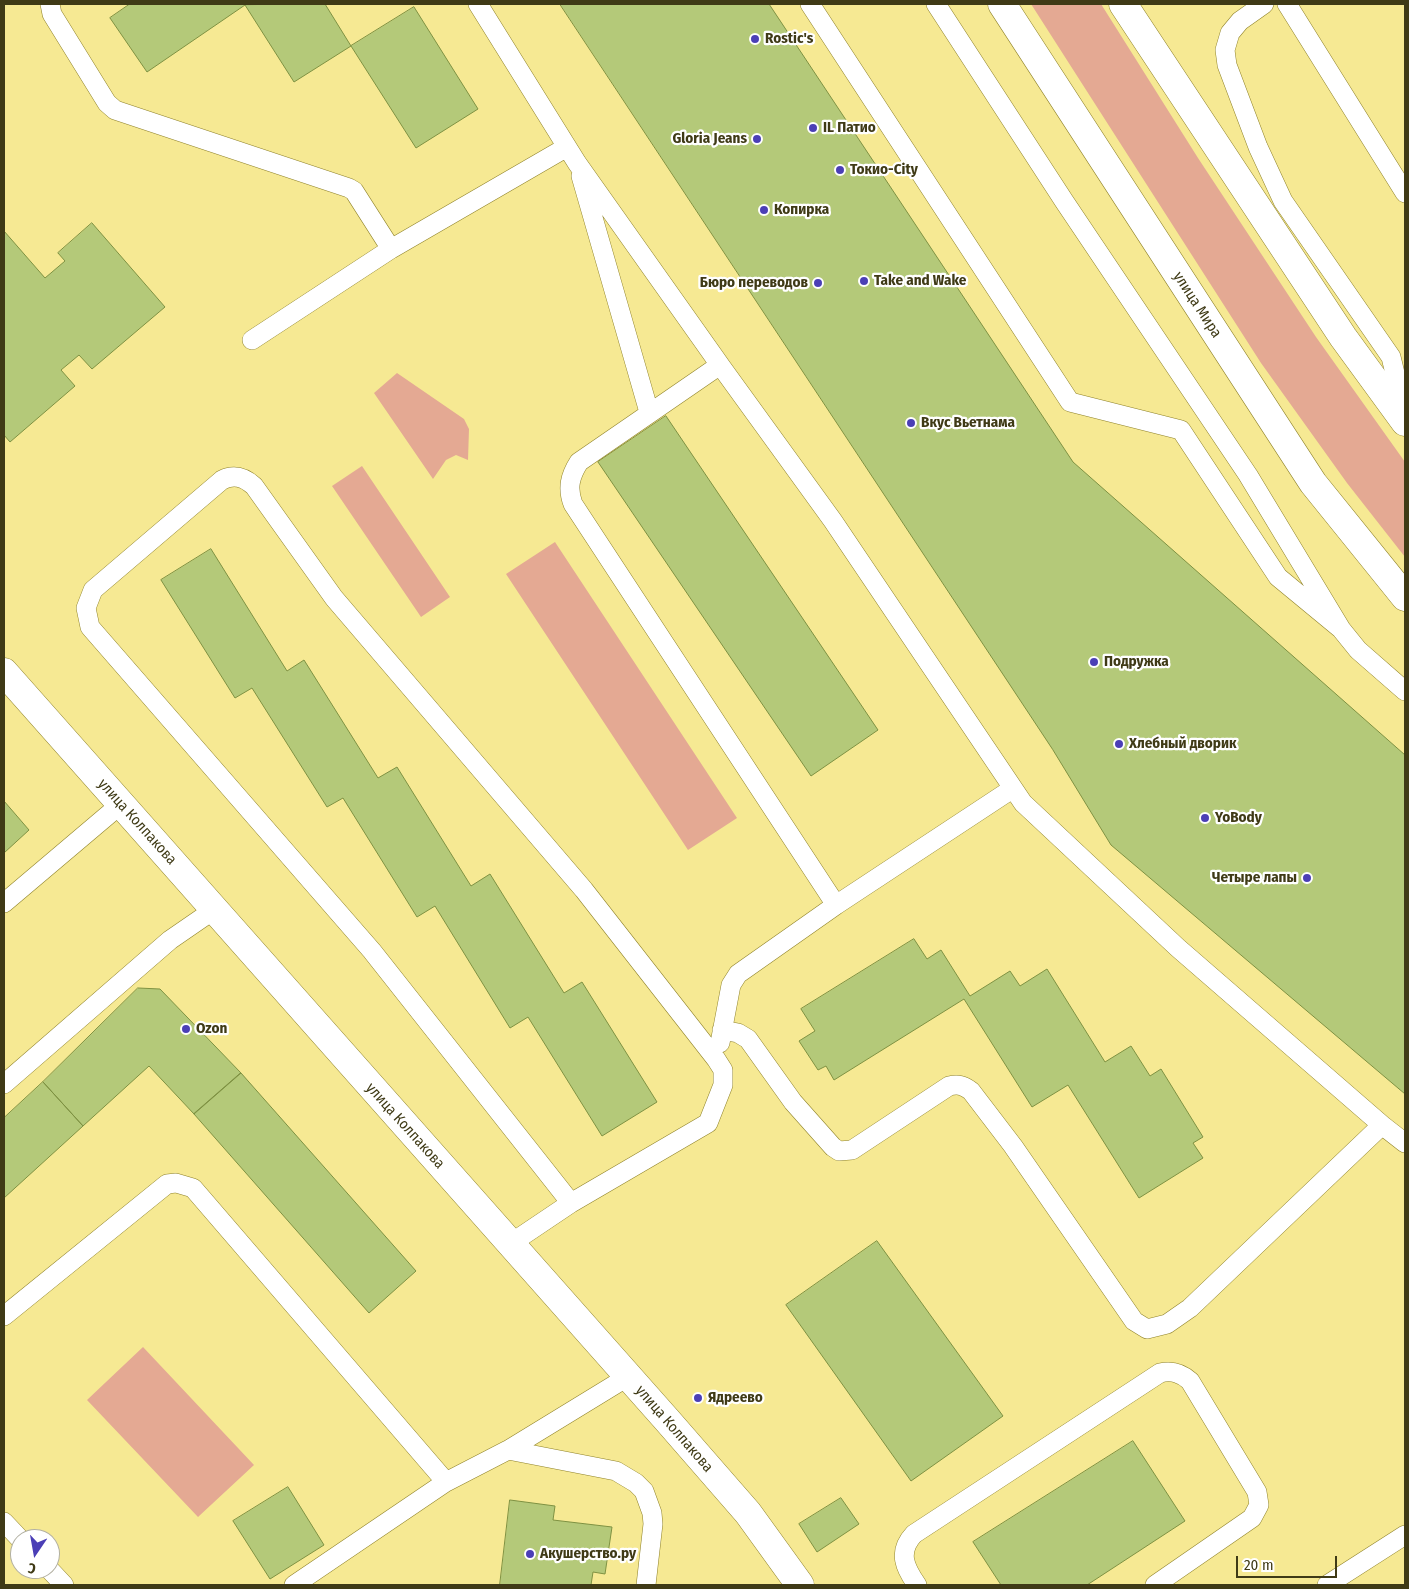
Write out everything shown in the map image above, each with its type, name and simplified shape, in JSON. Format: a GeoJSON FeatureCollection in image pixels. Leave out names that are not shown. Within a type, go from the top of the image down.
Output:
{"type":"FeatureCollection","features":[{"type":"Feature","properties":{"kind":"main road","name":"улица Мира"},"geometry":{"type":"LineString","coordinates":[[1002,4],[1313,483],[1405,597]]}},
{"type":"Feature","properties":{"kind":"main road"},"geometry":{"type":"LineString","coordinates":[[1123,4],[1343,338],[1405,422]]}},
{"type":"Feature","properties":{"kind":"main road","name":"улица Колпакова"},"geometry":{"type":"LineString","coordinates":[[4,672],[120,804],[216,908],[305,1014],[629,1376],[748,1513],[800,1585]]}},
{"type":"Feature","properties":{"kind":"lane"},"geometry":{"type":"LineString","coordinates":[[50,4],[57,21],[108,103],[115,110],[349,188],[354,191],[391,249]]}},
{"type":"Feature","properties":{"kind":"lane"},"geometry":{"type":"LineString","coordinates":[[478,4],[577,163],[720,365],[833,520],[1023,803],[1178,948],[1405,1143]]}},
{"type":"Feature","properties":{"kind":"lane"},"geometry":{"type":"LineString","coordinates":[[810,4],[1070,402],[1181,430],[1278,577],[1341,629]]}},
{"type":"Feature","properties":{"kind":"lane"},"geometry":{"type":"LineString","coordinates":[[936,4],[1064,201],[1248,475],[1341,629],[1358,650],[1405,691]]}},
{"type":"Feature","properties":{"kind":"lane"},"geometry":{"type":"LineString","coordinates":[[1264,4],[1240,21],[1230,33],[1225,50],[1228,65],[1258,147],[1283,201],[1391,357],[1405,414]]}},
{"type":"Feature","properties":{"kind":"lane"},"geometry":{"type":"LineString","coordinates":[[1287,4],[1405,193]]}},
{"type":"Feature","properties":{"kind":"lane"},"geometry":{"type":"LineString","coordinates":[[252,340],[391,249],[567,147]]}},
{"type":"Feature","properties":{"kind":"lane"},"geometry":{"type":"LineString","coordinates":[[577,163],[649,412]]}},
{"type":"Feature","properties":{"kind":"lane"},"geometry":{"type":"LineString","coordinates":[[720,365],[649,412],[579,462],[569,483],[570,495],[573,504],[836,905]]}},
{"type":"Feature","properties":{"kind":"lane"},"geometry":{"type":"LineString","coordinates":[[510,1244],[571,1203],[708,1123],[723,1086],[723,1070],[584,890],[334,598],[254,486],[248,480],[230,476],[222,480],[93,590],[86,608],[90,627],[372,951],[571,1203]]}},
{"type":"Feature","properties":{"kind":"lane"},"geometry":{"type":"LineString","coordinates":[[716,1059],[731,985],[738,974],[836,905],[1012,789]]}},
{"type":"Feature","properties":{"kind":"lane"},"geometry":{"type":"LineString","coordinates":[[4,903],[120,804]]}},
{"type":"Feature","properties":{"kind":"lane"},"geometry":{"type":"LineString","coordinates":[[4,1084],[170,940],[216,908]]}},
{"type":"Feature","properties":{"kind":"lane"},"geometry":{"type":"LineString","coordinates":[[722,1030],[738,1033],[748,1040],[793,1102],[833,1147],[839,1151],[852,1150],[948,1086],[957,1084],[971,1091],[1013,1146],[1134,1321],[1147,1329],[1167,1324],[1190,1308],[1382,1125]]}},
{"type":"Feature","properties":{"kind":"lane"},"geometry":{"type":"LineString","coordinates":[[4,1316],[167,1184],[186,1185],[193,1188],[446,1482]]}},
{"type":"Feature","properties":{"kind":"lane"},"geometry":{"type":"LineString","coordinates":[[917,1585],[906,1569],[904,1560],[907,1541],[914,1534],[1160,1373],[1167,1371],[1183,1375],[1190,1381],[1257,1492],[1260,1505],[1252,1518],[1158,1584]]}},
{"type":"Feature","properties":{"kind":"lane"},"geometry":{"type":"LineString","coordinates":[[294,1585],[446,1482],[508,1450],[629,1376]]}},
{"type":"Feature","properties":{"kind":"lane"},"geometry":{"type":"LineString","coordinates":[[508,1450],[616,1471],[636,1483],[644,1491],[652,1513],[646,1585]]}},
{"type":"Feature","properties":{"kind":"lane"},"geometry":{"type":"LineString","coordinates":[[1327,1585],[1405,1535]]}},
{"type":"Feature","properties":{"kind":"shaded area"},"geometry":{"type":"Polygon","coordinates":[[[1031,4],[1101,4],[1198,158],[1316,337],[1405,462],[1405,557],[1347,483],[1261,363],[1031,4]]]}},
{"type":"Feature","properties":{"kind":"shaded area"},"geometry":{"type":"Polygon","coordinates":[[[397,373],[464,419],[469,429],[468,460],[456,455],[446,460],[433,479],[374,393],[397,373]]]}},
{"type":"Feature","properties":{"kind":"shaded area"},"geometry":{"type":"Polygon","coordinates":[[[362,466],[450,597],[421,617],[332,486],[362,466]]]}},
{"type":"Feature","properties":{"kind":"shaded area"},"geometry":{"type":"Polygon","coordinates":[[[555,542],[737,818],[688,850],[506,574],[555,542]]]}},
{"type":"Feature","properties":{"kind":"shaded area"},"geometry":{"type":"Polygon","coordinates":[[[143,1347],[254,1465],[198,1517],[87,1400],[143,1347]]]}},
{"type":"Feature","properties":{"kind":"building"},"geometry":{"type":"Polygon","coordinates":[[[130,4],[245,5],[147,72],[110,18],[130,4]]]}},
{"type":"Feature","properties":{"kind":"building"},"geometry":{"type":"Polygon","coordinates":[[[325,4],[351,46],[294,82],[245,5],[325,4]]]}},
{"type":"Feature","properties":{"kind":"building"},"geometry":{"type":"Polygon","coordinates":[[[560,4],[769,4],[1073,462],[1405,755],[1405,1094],[1111,845],[1053,750],[560,4]]]}},
{"type":"Feature","properties":{"kind":"building"},"geometry":{"type":"Polygon","coordinates":[[[414,7],[478,109],[416,148],[351,46],[414,7]]]}},
{"type":"Feature","properties":{"kind":"building"},"geometry":{"type":"Polygon","coordinates":[[[92,223],[165,307],[92,369],[79,355],[61,370],[75,386],[10,442],[4,435],[4,231],[45,278],[65,261],[58,253],[92,223]]]}},
{"type":"Feature","properties":{"kind":"building"},"geometry":{"type":"Polygon","coordinates":[[[666,416],[878,730],[811,776],[598,462],[666,416]]]}},
{"type":"Feature","properties":{"kind":"building"},"geometry":{"type":"Polygon","coordinates":[[[211,549],[287,671],[304,660],[378,778],[397,767],[471,886],[490,874],[564,993],[582,982],[657,1102],[602,1136],[528,1017],[510,1028],[435,906],[417,917],[343,798],[327,807],[252,688],[235,698],[161,580],[211,549]]]}},
{"type":"Feature","properties":{"kind":"building"},"geometry":{"type":"Polygon","coordinates":[[[4,801],[29,830],[4,853],[4,801]]]}},
{"type":"Feature","properties":{"kind":"building"},"geometry":{"type":"Polygon","coordinates":[[[914,939],[927,959],[941,950],[970,996],[1010,971],[1020,986],[1047,969],[1105,1062],[1131,1046],[1150,1076],[1161,1069],[1203,1137],[1193,1143],[1203,1158],[1139,1198],[1068,1085],[1032,1107],[964,999],[834,1080],[826,1066],[818,1070],[799,1041],[815,1031],[801,1009],[914,939]]]}},
{"type":"Feature","properties":{"kind":"building"},"geometry":{"type":"Polygon","coordinates":[[[138,988],[160,989],[241,1073],[194,1114],[149,1066],[83,1126],[43,1082],[138,988]]]}},
{"type":"Feature","properties":{"kind":"building"},"geometry":{"type":"Polygon","coordinates":[[[241,1073],[416,1271],[369,1313],[194,1114],[241,1073]]]}},
{"type":"Feature","properties":{"kind":"building"},"geometry":{"type":"Polygon","coordinates":[[[43,1082],[83,1126],[4,1198],[4,1118],[43,1082]]]}},
{"type":"Feature","properties":{"kind":"building"},"geometry":{"type":"Polygon","coordinates":[[[877,1241],[1003,1416],[911,1481],[786,1305],[877,1241]]]}},
{"type":"Feature","properties":{"kind":"building"},"geometry":{"type":"Polygon","coordinates":[[[1133,1441],[1185,1521],[1087,1585],[1001,1585],[973,1542],[1133,1441]]]}},
{"type":"Feature","properties":{"kind":"building"},"geometry":{"type":"Polygon","coordinates":[[[288,1487],[324,1545],[270,1579],[233,1521],[288,1487]]]}},
{"type":"Feature","properties":{"kind":"building"},"geometry":{"type":"Polygon","coordinates":[[[841,1498],[859,1524],[817,1552],[799,1524],[841,1498]]]}},
{"type":"Feature","properties":{"kind":"building"},"geometry":{"type":"Polygon","coordinates":[[[510,1500],[555,1506],[553,1520],[612,1527],[605,1574],[593,1572],[591,1585],[500,1585],[510,1500]]]}},
{"type":"Feature","properties":{"kind":"place","name":"Rostic's"},"geometry":{"type":"Point","coordinates":[755,39]}},
{"type":"Feature","properties":{"kind":"place","name":"IL Патио"},"geometry":{"type":"Point","coordinates":[813,128]}},
{"type":"Feature","properties":{"kind":"place","name":"Gloria Jeans"},"geometry":{"type":"Point","coordinates":[757,139]}},
{"type":"Feature","properties":{"kind":"place","name":"Токио-City"},"geometry":{"type":"Point","coordinates":[840,170]}},
{"type":"Feature","properties":{"kind":"place","name":"Копирка"},"geometry":{"type":"Point","coordinates":[764,210]}},
{"type":"Feature","properties":{"kind":"place","name":"Take and Wake"},"geometry":{"type":"Point","coordinates":[864,281]}},
{"type":"Feature","properties":{"kind":"place","name":"Бюро переводов"},"geometry":{"type":"Point","coordinates":[818,283]}},
{"type":"Feature","properties":{"kind":"place","name":"Вкус Вьетнама"},"geometry":{"type":"Point","coordinates":[911,423]}},
{"type":"Feature","properties":{"kind":"place","name":"Подружка"},"geometry":{"type":"Point","coordinates":[1094,662]}},
{"type":"Feature","properties":{"kind":"place","name":"Хлебный дворик"},"geometry":{"type":"Point","coordinates":[1119,744]}},
{"type":"Feature","properties":{"kind":"place","name":"YoBody"},"geometry":{"type":"Point","coordinates":[1205,818]}},
{"type":"Feature","properties":{"kind":"place","name":"Четыре лапы"},"geometry":{"type":"Point","coordinates":[1307,878]}},
{"type":"Feature","properties":{"kind":"place","name":"Ozon"},"geometry":{"type":"Point","coordinates":[186,1029]}},
{"type":"Feature","properties":{"kind":"place","name":"Ядреево"},"geometry":{"type":"Point","coordinates":[698,1398]}},
{"type":"Feature","properties":{"kind":"place","name":"Акушерство.ру"},"geometry":{"type":"Point","coordinates":[530,1554]}}]}
